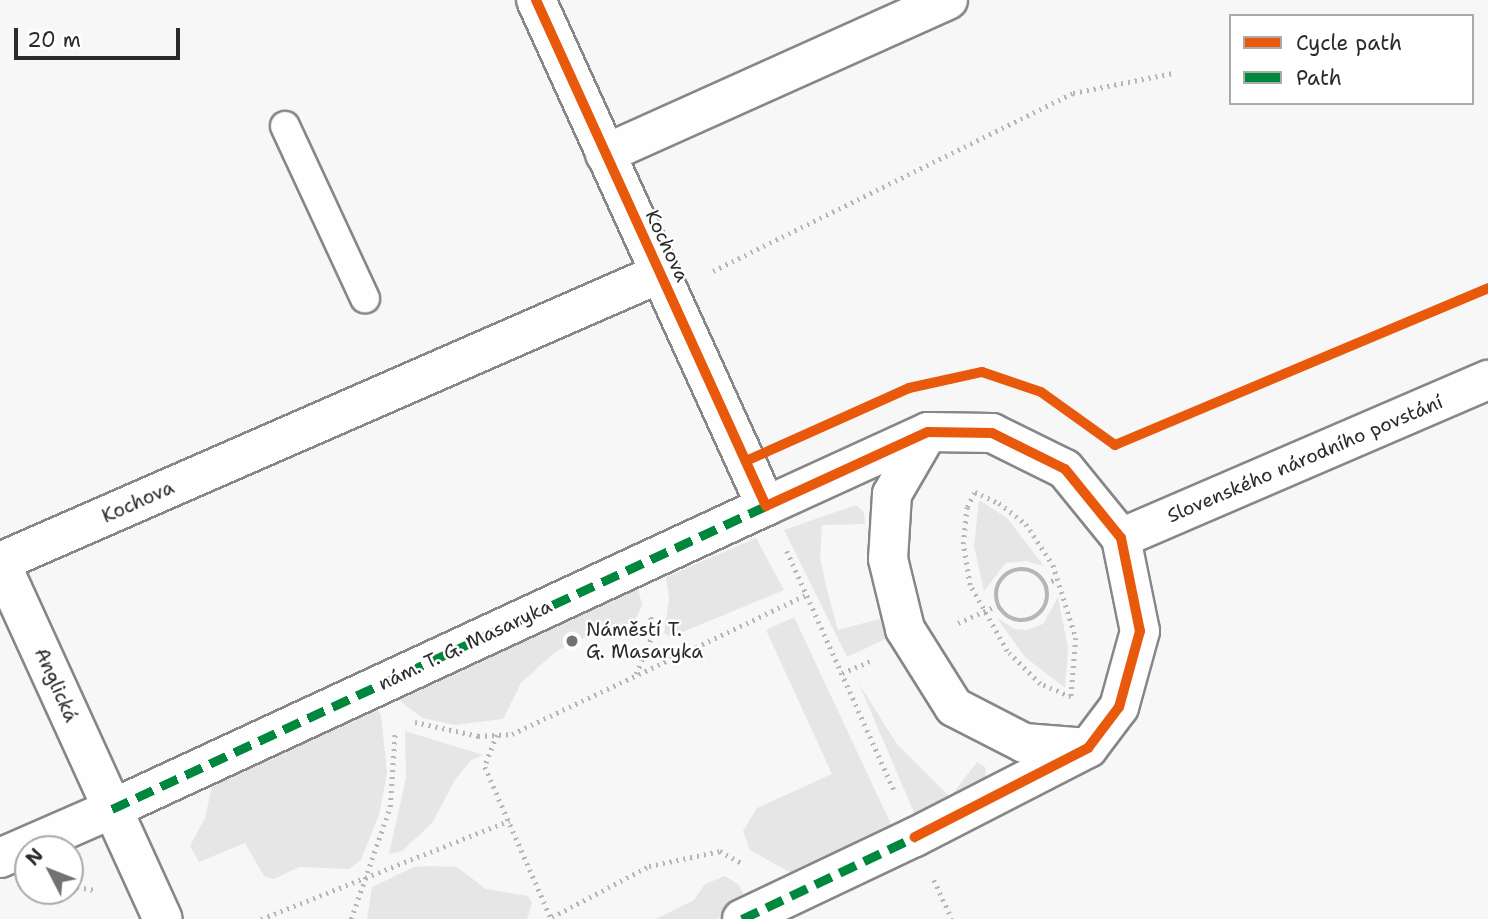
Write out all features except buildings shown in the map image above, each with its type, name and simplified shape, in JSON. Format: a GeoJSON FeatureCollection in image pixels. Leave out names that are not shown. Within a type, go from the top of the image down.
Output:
{"type":"FeatureCollection","features":[{"type":"Feature","properties":{"kind":"street","name":"Kochova"},"geometry":{"type":"LineString","coordinates":[[536,0],[766,506]]}},
{"type":"Feature","properties":{"kind":"street"},"geometry":{"type":"LineString","coordinates":[[606,154],[948,0]]}},
{"type":"Feature","properties":{"kind":"street","name":"Kochova"},"geometry":{"type":"LineString","coordinates":[[0,562],[665,283]]}},
{"type":"Feature","properties":{"kind":"street","name":"Slovenského národního povstání"},"geometry":{"type":"LineString","coordinates":[[1121,538],[1488,380]]}},
{"type":"Feature","properties":{"kind":"street"},"geometry":{"type":"LineString","coordinates":[[928,432],[892,494],[888,559],[905,629],[954,707],[1024,743],[1088,748]]}},
{"type":"Feature","properties":{"kind":"street","name":"nám. T. G. Masaryka"},"geometry":{"type":"LineString","coordinates":[[0,858],[112,809],[387,697],[644,562],[928,432],[992,433],[1065,469],[1121,538],[1140,631],[1119,707],[1088,748],[915,837],[742,919]]}},
{"type":"Feature","properties":{"kind":"street","name":"Anglická"},"geometry":{"type":"LineString","coordinates":[[0,562],[112,809]]}},
{"type":"Feature","properties":{"kind":"street"},"geometry":{"type":"LineString","coordinates":[[112,809],[163,919]]}},
{"type":"Feature","properties":{"kind":"lane"},"geometry":{"type":"LineString","coordinates":[[285,126],[365,298]]}},
{"type":"Feature","properties":{"kind":"path"},"geometry":{"type":"LineString","coordinates":[[665,283],[1073,93],[1173,74]]}},
{"type":"Feature","properties":{"kind":"path"},"geometry":{"type":"LineString","coordinates":[[975,492],[999,503],[1026,524],[1058,578],[1076,638],[1071,697],[1040,684],[1007,651],[983,612],[970,585],[963,544],[967,507],[975,492]]}},
{"type":"Feature","properties":{"kind":"path"},"geometry":{"type":"LineString","coordinates":[[766,506],[915,837]]}},
{"type":"Feature","properties":{"kind":"path"},"geometry":{"type":"LineString","coordinates":[[636,675],[653,633],[644,562]]}},
{"type":"Feature","properties":{"kind":"path"},"geometry":{"type":"LineString","coordinates":[[1015,570],[1032,571],[1045,584],[1045,608],[1032,618],[1009,617],[998,605],[1001,580],[1015,570]]}},
{"type":"Feature","properties":{"kind":"path"},"geometry":{"type":"LineString","coordinates":[[1045,584],[1058,578]]}},
{"type":"Feature","properties":{"kind":"path"},"geometry":{"type":"LineString","coordinates":[[387,697],[422,726],[498,735],[512,734],[806,595]]}},
{"type":"Feature","properties":{"kind":"path"},"geometry":{"type":"LineString","coordinates":[[983,612],[998,605]]}},
{"type":"Feature","properties":{"kind":"path"},"geometry":{"type":"LineString","coordinates":[[351,919],[390,807],[397,754],[387,697]]}},
{"type":"Feature","properties":{"kind":"path"},"geometry":{"type":"LineString","coordinates":[[498,735],[485,767],[552,918],[649,866],[720,851],[796,894]]}},
{"type":"Feature","properties":{"kind":"path"},"geometry":{"type":"LineString","coordinates":[[261,919],[509,821]]}},
{"type":"Feature","properties":{"kind":"path"},"geometry":{"type":"LineString","coordinates":[[84,888],[94,889],[99,899]]}},
{"type":"Feature","properties":{"kind":"shaded area"},"geometry":{"type":"Polygon","coordinates":[[[979,500],[1007,518],[1044,566],[1026,561],[1006,563],[984,591],[974,546],[979,500]]]}},
{"type":"Feature","properties":{"kind":"shaded area"},"geometry":{"type":"Polygon","coordinates":[[[856,505],[864,512],[865,524],[822,525],[820,558],[827,590],[838,630],[879,619],[890,637],[847,657],[784,530],[856,505]]]}},
{"type":"Feature","properties":{"kind":"shaded area"},"geometry":{"type":"Polygon","coordinates":[[[756,538],[784,590],[671,637],[664,633],[669,599],[666,577],[756,538]]]}},
{"type":"Feature","properties":{"kind":"shaded area"},"geometry":{"type":"Polygon","coordinates":[[[638,588],[642,605],[634,623],[592,634],[555,652],[521,683],[503,719],[455,725],[422,718],[399,700],[638,588]]]}},
{"type":"Feature","properties":{"kind":"shaded area"},"geometry":{"type":"Polygon","coordinates":[[[1058,597],[1068,648],[1065,688],[1025,657],[997,618],[1014,629],[1026,630],[1043,624],[1058,597]]]}},
{"type":"Feature","properties":{"kind":"shaded area"},"geometry":{"type":"Polygon","coordinates":[[[794,617],[897,837],[800,878],[750,850],[743,831],[757,808],[832,774],[766,630],[794,617]]]}},
{"type":"Feature","properties":{"kind":"shaded area"},"geometry":{"type":"Polygon","coordinates":[[[859,684],[897,744],[950,797],[977,762],[985,767],[986,779],[919,824],[859,684]]]}},
{"type":"Feature","properties":{"kind":"shaded area"},"geometry":{"type":"Polygon","coordinates":[[[376,708],[381,715],[387,773],[379,815],[361,860],[349,869],[299,867],[274,879],[264,876],[245,843],[199,862],[190,846],[205,818],[212,786],[376,708]]]}},
{"type":"Feature","properties":{"kind":"shaded area"},"geometry":{"type":"Polygon","coordinates":[[[405,731],[483,755],[470,761],[455,780],[432,823],[402,851],[389,854],[406,778],[405,731]]]}},
{"type":"Feature","properties":{"kind":"shaded area"},"geometry":{"type":"Polygon","coordinates":[[[414,867],[457,867],[486,889],[528,896],[532,903],[527,919],[367,919],[372,887],[414,867]]]}},
{"type":"Feature","properties":{"kind":"shaded area"},"geometry":{"type":"Polygon","coordinates":[[[725,876],[738,884],[744,895],[740,903],[744,906],[717,919],[656,919],[694,900],[705,884],[725,876]]]}},
{"type":"Feature","properties":{"kind":"marked path"},"geometry":{"type":"LineString","coordinates":[[112,809],[766,506]]}},
{"type":"Feature","properties":{"kind":"marked path"},"geometry":{"type":"LineString","coordinates":[[742,919],[915,837]]}},
{"type":"Feature","properties":{"kind":"cycle path"},"geometry":{"type":"LineString","coordinates":[[536,0],[766,506],[928,432],[992,433],[1065,469],[1121,538],[1140,631],[1119,707],[1088,748],[915,837]]}},
{"type":"Feature","properties":{"kind":"cycle path"},"geometry":{"type":"LineString","coordinates":[[746,461],[909,388],[982,372],[1041,392],[1115,445],[1488,288]]}},
{"type":"Feature","properties":{"kind":"place","name":"Náměstí T. G. Masaryka"},"geometry":{"type":"Point","coordinates":[572,641]}}]}
